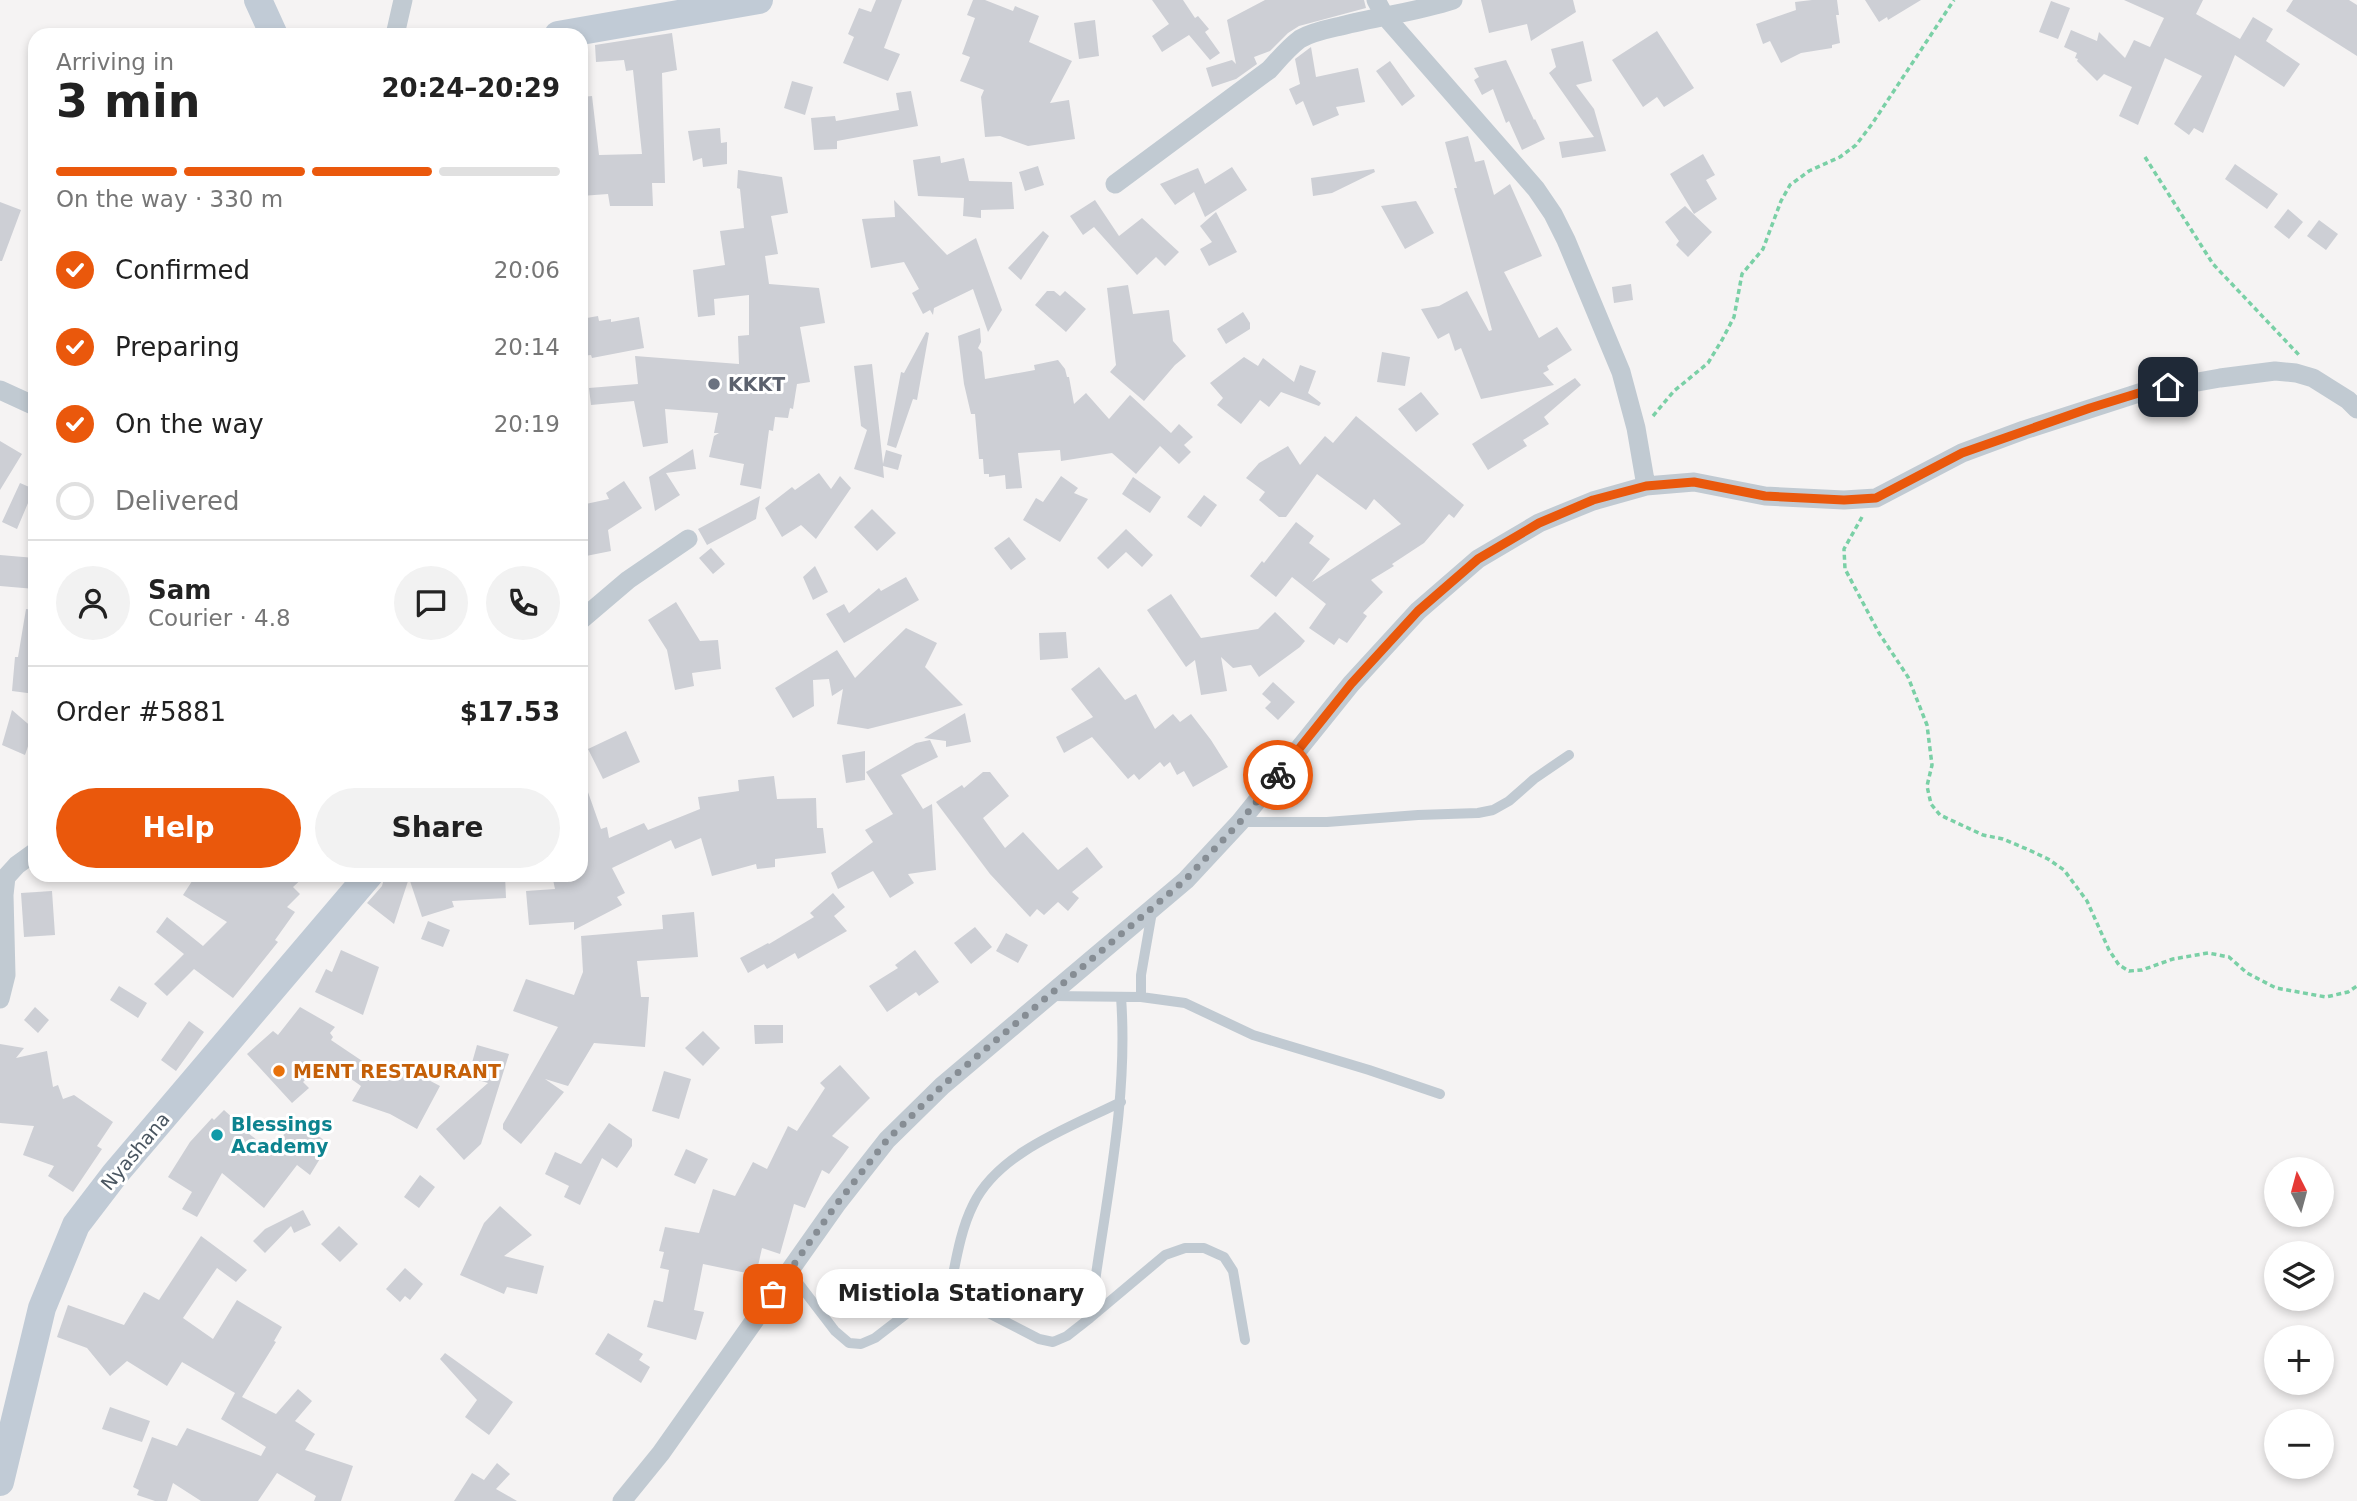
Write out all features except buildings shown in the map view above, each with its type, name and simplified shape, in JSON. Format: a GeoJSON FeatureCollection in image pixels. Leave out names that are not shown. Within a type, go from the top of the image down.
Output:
{"type":"FeatureCollection","features":[{"type":"Feature","properties":{"kind":"street"},"geometry":{"type":"LineString","coordinates":[[258,0],[271,28]]}},
{"type":"Feature","properties":{"kind":"street"},"geometry":{"type":"LineString","coordinates":[[397,28],[403,0]]}},
{"type":"Feature","properties":{"kind":"street"},"geometry":{"type":"LineString","coordinates":[[588,30],[759,0]]}},
{"type":"Feature","properties":{"kind":"street"},"geometry":{"type":"LineString","coordinates":[[1115,184],[1269,70],[1302,38],[1380,8],[1429,8],[1453,0]]}},
{"type":"Feature","properties":{"kind":"street"},"geometry":{"type":"LineString","coordinates":[[1380,8],[1536,189],[1553,214],[1621,372],[1636,428],[1646,486]]}},
{"type":"Feature","properties":{"kind":"street"},"geometry":{"type":"LineString","coordinates":[[622,1501],[661,1453],[836,1205],[887,1140],[942,1086],[1185,880],[1240,822],[1351,684],[1418,611],[1478,559],[1539,523],[1593,500],[1646,486],[1694,482],[1765,496],[1844,500],[1876,498],[1962,453],[2050,421],[2142,392],[2220,378],[2275,371],[2313,377],[2357,409]]}},
{"type":"Feature","properties":{"kind":"street"},"geometry":{"type":"LineString","coordinates":[[0,390],[28,403]]}},
{"type":"Feature","properties":{"kind":"street"},"geometry":{"type":"LineString","coordinates":[[588,614],[628,580],[688,539]]}},
{"type":"Feature","properties":{"kind":"street"},"geometry":{"type":"LineString","coordinates":[[0,999],[6,975],[6,877],[28,857]]}},
{"type":"Feature","properties":{"kind":"street","name":"Nyashana"},"geometry":{"type":"LineString","coordinates":[[0,1482],[42,1308],[76,1225],[115,1174],[363,882]]}},
{"type":"Feature","properties":{"kind":"lane"},"geometry":{"type":"LineString","coordinates":[[1240,822],[1327,822],[1493,810],[1569,755]]}},
{"type":"Feature","properties":{"kind":"lane"},"geometry":{"type":"LineString","coordinates":[[1141,998],[1141,975],[1153,908]]}},
{"type":"Feature","properties":{"kind":"lane"},"geometry":{"type":"LineString","coordinates":[[1049,996],[1141,998],[1185,1003],[1253,1035],[1440,1094]]}},
{"type":"Feature","properties":{"kind":"lane"},"geometry":{"type":"LineString","coordinates":[[1090,1318],[1121,1102],[1124,1036],[1121,997]]}},
{"type":"Feature","properties":{"kind":"lane"},"geometry":{"type":"LineString","coordinates":[[948,1299],[962,1237],[973,1205],[990,1178],[1021,1153],[1121,1102]]}},
{"type":"Feature","properties":{"kind":"lane"},"geometry":{"type":"LineString","coordinates":[[789,1271],[835,1331],[849,1343],[862,1344],[875,1338],[910,1311],[929,1302],[948,1299],[971,1304],[1039,1339],[1053,1342],[1067,1336],[1165,1255],[1185,1248],[1204,1248],[1224,1257],[1233,1271],[1245,1340]]}},
{"type":"Feature","properties":{"kind":"path"},"geometry":{"type":"LineString","coordinates":[[1638,442],[1655,413],[1674,391],[1708,363],[1722,340],[1734,317],[1742,274],[1763,249],[1790,185],[1809,171],[1840,157],[1856,145],[1954,0]]}},
{"type":"Feature","properties":{"kind":"path"},"geometry":{"type":"LineString","coordinates":[[2145,157],[2213,264],[2296,350],[2313,377]]}},
{"type":"Feature","properties":{"kind":"path"},"geometry":{"type":"LineString","coordinates":[[1876,498],[1844,549],[1845,569],[1879,633],[1908,677],[1927,725],[1932,765],[1927,786],[1931,804],[1940,815],[1983,835],[2003,839],[2029,850],[2064,870],[2087,901],[2109,950],[2119,965],[2129,971],[2142,971],[2173,959],[2208,953],[2229,957],[2247,973],[2276,988],[2326,997],[2348,992],[2357,986]]}},
{"type":"Feature","properties":{"kind":"way so far"},"geometry":{"type":"LineString","coordinates":[[773,1294],[836,1205],[887,1140],[942,1086],[1185,880],[1240,822],[1278,775]]}},
{"type":"Feature","properties":{"kind":"place","name":"KKKT"},"geometry":{"type":"Point","coordinates":[714,384]}},
{"type":"Feature","properties":{"kind":"place","name":"MENT RESTAURANT"},"geometry":{"type":"Point","coordinates":[279,1071]}},
{"type":"Feature","properties":{"kind":"place","name":"Blessings Academy"},"geometry":{"type":"Point","coordinates":[217,1135]}},
{"type":"Feature","properties":{"kind":"place","name":"Mistiola Stationary"},"geometry":{"type":"Point","coordinates":[773,1294]}},
{"type":"Feature","properties":{"kind":"route"},"geometry":{"type":"LineString","coordinates":[[1278,775],[1351,684],[1418,611],[1478,559],[1539,523],[1593,500],[1646,486],[1694,482],[1765,496],[1844,500],[1876,498],[1962,453],[2090,408],[2168,387]]}}]}
